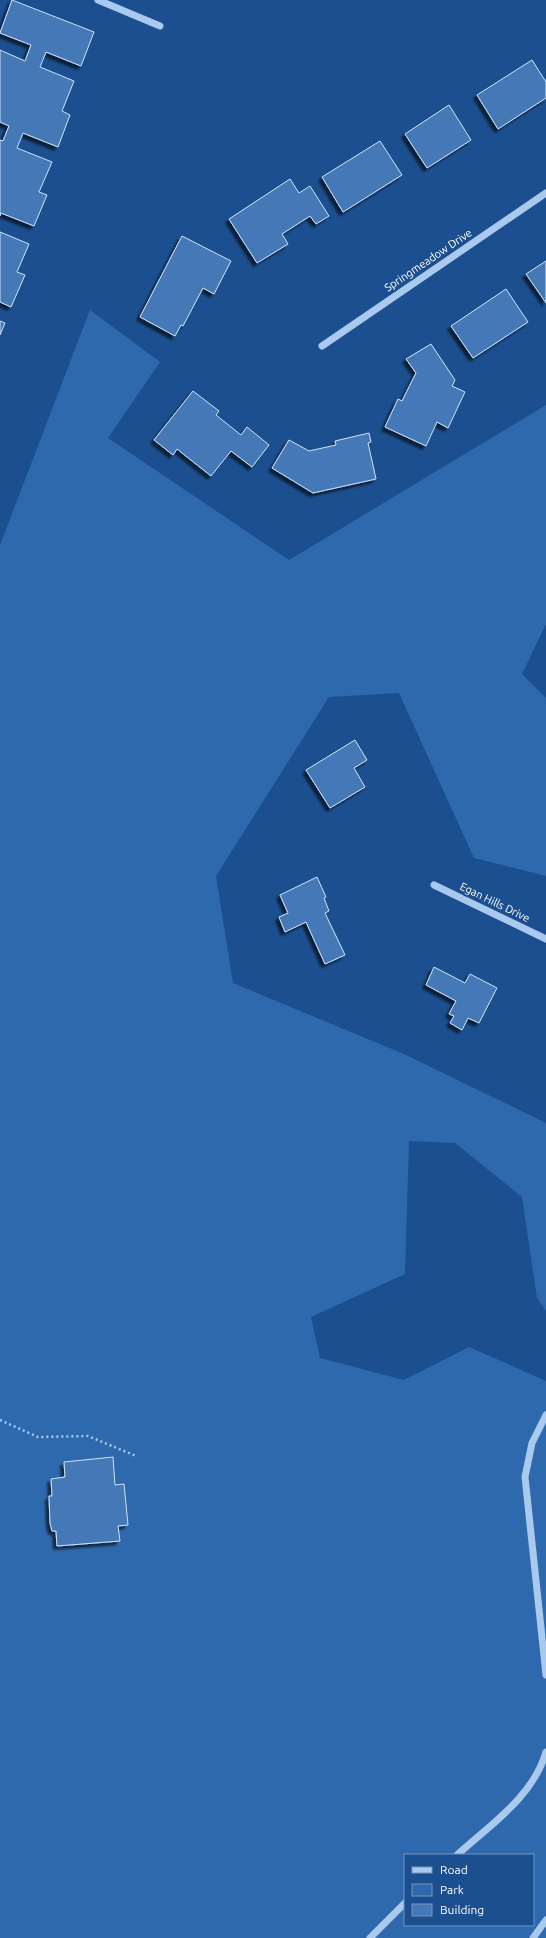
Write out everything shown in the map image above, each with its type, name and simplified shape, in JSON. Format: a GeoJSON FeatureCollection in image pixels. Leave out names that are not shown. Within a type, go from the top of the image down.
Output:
{"type":"FeatureCollection","features":[{"type":"Feature","properties":{"kind":"street"},"geometry":{"type":"LineString","coordinates":[[98,0],[160,26]]}},
{"type":"Feature","properties":{"kind":"street","name":"Springmeadow Drive"},"geometry":{"type":"LineString","coordinates":[[322,346],[546,193]]}},
{"type":"Feature","properties":{"kind":"street","name":"Egan Hills Drive"},"geometry":{"type":"LineString","coordinates":[[434,885],[546,939]]}},
{"type":"Feature","properties":{"kind":"street"},"geometry":{"type":"LineString","coordinates":[[546,1415],[532,1443],[525,1477],[546,1675]]}},
{"type":"Feature","properties":{"kind":"street"},"geometry":{"type":"LineString","coordinates":[[458,1854],[518,1801],[543,1763],[546,1752]]}},
{"type":"Feature","properties":{"kind":"street"},"geometry":{"type":"LineString","coordinates":[[370,1938],[404,1904]]}},
{"type":"Feature","properties":{"kind":"street"},"geometry":{"type":"LineString","coordinates":[[533,1938],[546,1920]]}},
{"type":"Feature","properties":{"kind":"path"},"geometry":{"type":"LineString","coordinates":[[0,1420],[38,1437],[88,1436],[136,1456]]}},
{"type":"Feature","properties":{"kind":"green space"},"geometry":{"type":"Polygon","coordinates":[[[90,310],[160,362],[108,438],[289,560],[546,405],[546,624],[522,674],[546,698],[546,876],[474,858],[399,693],[329,697],[216,876],[233,983],[404,1054],[546,1123],[546,1311],[537,1298],[522,1197],[455,1143],[409,1141],[405,1274],[311,1317],[320,1358],[404,1380],[469,1347],[546,1381],[546,1938],[0,1938],[0,545],[90,310]]]}},
{"type":"Feature","properties":{"kind":"building"},"geometry":{"type":"Polygon","coordinates":[[[12,0],[94,32],[81,66],[46,52],[40,67],[74,81],[62,111],[70,115],[58,147],[23,133],[17,148],[52,162],[39,192],[47,195],[34,226],[1,213],[0,216],[0,140],[3,141],[9,126],[0,122],[0,50],[25,61],[31,45],[0,33],[12,0]]]}},
{"type":"Feature","properties":{"kind":"building"},"geometry":{"type":"Polygon","coordinates":[[[532,60],[546,82],[546,98],[498,129],[477,95],[532,60]]]}},
{"type":"Feature","properties":{"kind":"building"},"geometry":{"type":"Polygon","coordinates":[[[449,105],[471,140],[427,168],[405,134],[449,105]]]}},
{"type":"Feature","properties":{"kind":"building"},"geometry":{"type":"Polygon","coordinates":[[[380,141],[402,175],[343,212],[322,177],[380,141]]]}},
{"type":"Feature","properties":{"kind":"building"},"geometry":{"type":"Polygon","coordinates":[[[290,179],[299,193],[310,186],[329,216],[316,224],[310,216],[282,234],[288,244],[257,263],[229,219],[290,179]]]}},
{"type":"Feature","properties":{"kind":"building"},"geometry":{"type":"Polygon","coordinates":[[[0,232],[29,244],[17,272],[25,275],[11,307],[0,302],[0,232]]]}},
{"type":"Feature","properties":{"kind":"building"},"geometry":{"type":"Polygon","coordinates":[[[182,236],[231,261],[214,294],[203,288],[183,326],[181,325],[175,336],[140,317],[182,236]]]}},
{"type":"Feature","properties":{"kind":"building"},"geometry":{"type":"Polygon","coordinates":[[[546,261],[546,303],[526,274],[546,261]]]}},
{"type":"Feature","properties":{"kind":"building"},"geometry":{"type":"Polygon","coordinates":[[[506,289],[528,322],[473,358],[451,326],[506,289]]]}},
{"type":"Feature","properties":{"kind":"building"},"geometry":{"type":"Polygon","coordinates":[[[0,321],[5,323],[0,335],[0,321]]]}},
{"type":"Feature","properties":{"kind":"building"},"geometry":{"type":"Polygon","coordinates":[[[431,344],[455,380],[452,386],[465,392],[448,428],[437,422],[426,446],[385,427],[398,399],[402,401],[416,373],[406,359],[431,344]]]}},
{"type":"Feature","properties":{"kind":"building"},"geometry":{"type":"Polygon","coordinates":[[[193,391],[219,411],[216,415],[241,435],[247,427],[269,445],[252,467],[231,451],[211,476],[177,449],[173,455],[154,440],[193,391]]]}},
{"type":"Feature","properties":{"kind":"building"},"geometry":{"type":"Polygon","coordinates":[[[369,433],[371,442],[368,443],[376,479],[313,493],[272,468],[289,440],[309,451],[336,445],[335,441],[369,433]]]}},
{"type":"Feature","properties":{"kind":"building"},"geometry":{"type":"Polygon","coordinates":[[[355,740],[367,760],[354,768],[365,787],[330,808],[306,770],[355,740]]]}},
{"type":"Feature","properties":{"kind":"building"},"geometry":{"type":"Polygon","coordinates":[[[317,877],[326,897],[324,898],[329,911],[325,913],[345,955],[325,964],[306,922],[285,932],[279,917],[288,913],[280,895],[317,877]]]}},
{"type":"Feature","properties":{"kind":"building"},"geometry":{"type":"Polygon","coordinates":[[[434,967],[465,983],[470,974],[497,988],[479,1023],[468,1018],[462,1030],[450,1023],[454,1016],[449,1014],[456,1001],[426,985],[434,967]]]}},
{"type":"Feature","properties":{"kind":"building"},"geometry":{"type":"Polygon","coordinates":[[[113,1457],[115,1485],[124,1484],[128,1525],[118,1526],[120,1541],[57,1546],[56,1531],[52,1531],[50,1523],[49,1496],[52,1496],[51,1479],[65,1477],[64,1462],[113,1457]]]}}]}
